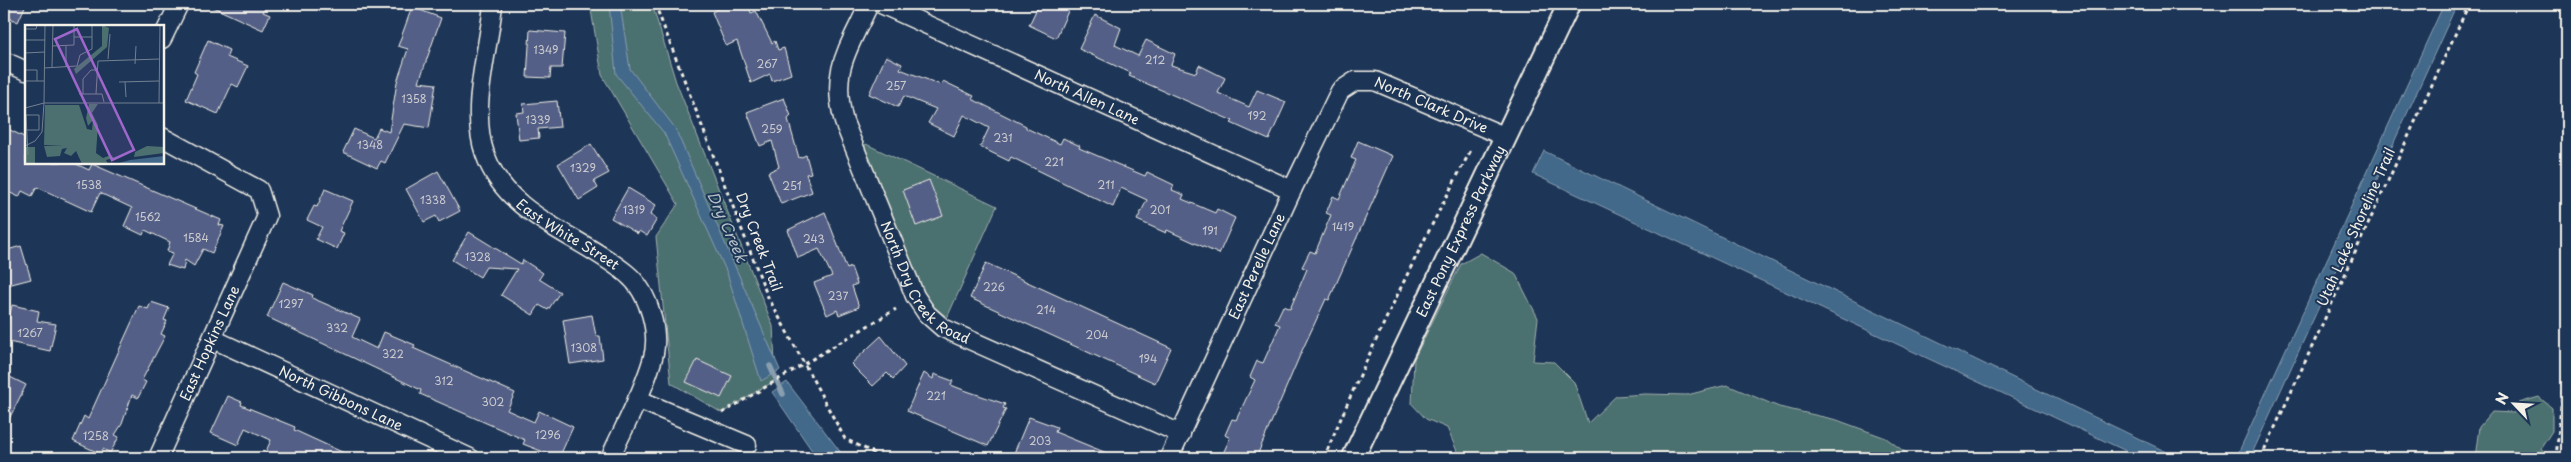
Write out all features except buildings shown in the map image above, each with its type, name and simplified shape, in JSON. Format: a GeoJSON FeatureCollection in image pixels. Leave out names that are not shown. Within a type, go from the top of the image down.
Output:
{"type":"FeatureCollection","features":[{"type":"Feature","properties":{"kind":"street"},"geometry":{"type":"LineString","coordinates":[[164,35],[179,4]]}},
{"type":"Feature","properties":{"kind":"street","name":"East White Street"},"geometry":{"type":"LineString","coordinates":[[493,4],[478,117],[484,152],[497,180],[516,201],[628,274],[649,308],[654,330],[653,360],[610,458]]}},
{"type":"Feature","properties":{"kind":"street","name":"North Dry Creek Road"},"geometry":{"type":"LineString","coordinates":[[869,4],[838,73],[838,99],[844,122],[915,296],[927,314],[943,328],[1181,434]]}},
{"type":"Feature","properties":{"kind":"street","name":"North Allen Lane"},"geometry":{"type":"LineString","coordinates":[[881,4],[1292,190]]}},
{"type":"Feature","properties":{"kind":"street","name":"East Pony Express Parkway"},"geometry":{"type":"LineString","coordinates":[[1352,458],[1569,4]]}},
{"type":"Feature","properties":{"kind":"street"},"geometry":{"type":"LineString","coordinates":[[4,61],[25,71]]}},
{"type":"Feature","properties":{"kind":"street","name":"North Clark Drive"},"geometry":{"type":"LineString","coordinates":[[1355,82],[1375,81],[1506,137]]}},
{"type":"Feature","properties":{"kind":"street","name":"East Perelle Lane"},"geometry":{"type":"LineString","coordinates":[[1170,458],[1337,96],[1355,82]]}},
{"type":"Feature","properties":{"kind":"street","name":"East Hopkins Lane"},"geometry":{"type":"LineString","coordinates":[[158,458],[264,229],[267,209],[259,190],[164,138]]}},
{"type":"Feature","properties":{"kind":"street","name":"North Gibbons Lane"},"geometry":{"type":"LineString","coordinates":[[213,339],[470,458]]}},
{"type":"Feature","properties":{"kind":"street"},"geometry":{"type":"LineString","coordinates":[[637,399],[747,445]]}},
{"type":"Feature","properties":{"kind":"path","name":"Dry Creek Trail"},"geometry":{"type":"LineString","coordinates":[[655,4],[767,295],[845,439],[884,458]]}},
{"type":"Feature","properties":{"kind":"path","name":"Utah Lake Shoreline Trail"},"geometry":{"type":"LineString","coordinates":[[2261,458],[2469,4]]}},
{"type":"Feature","properties":{"kind":"path"},"geometry":{"type":"LineString","coordinates":[[1324,458],[1355,385],[1418,248],[1471,150]]}},
{"type":"Feature","properties":{"kind":"path"},"geometry":{"type":"LineString","coordinates":[[722,413],[896,309]]}},
{"type":"Feature","properties":{"kind":"path"},"geometry":{"type":"LineString","coordinates":[[2556,458],[2567,345]]}},
{"type":"Feature","properties":{"kind":"green space"},"geometry":{"type":"Polygon","coordinates":[[[590,4],[652,4],[676,82],[773,326],[776,380],[722,413],[671,383],[656,237],[678,204],[602,75],[590,4]]]}},
{"type":"Feature","properties":{"kind":"green space"},"geometry":{"type":"Polygon","coordinates":[[[866,144],[997,206],[947,318],[927,301],[864,147],[866,144]]]}},
{"type":"Feature","properties":{"kind":"green space"},"geometry":{"type":"Polygon","coordinates":[[[1481,253],[1515,273],[1538,318],[1533,361],[1554,362],[1574,382],[1588,423],[1616,396],[1645,394],[1687,395],[1727,385],[1779,407],[1837,420],[1886,438],[1913,458],[1460,458],[1447,428],[1426,419],[1412,404],[1414,359],[1461,264],[1481,253]]]}},
{"type":"Feature","properties":{"kind":"green space"},"geometry":{"type":"Polygon","coordinates":[[[2539,397],[2552,408],[2552,431],[2541,448],[2548,458],[2475,458],[2479,427],[2492,412],[2514,413],[2519,403],[2539,397]]]}},
{"type":"Feature","properties":{"kind":"water"},"geometry":{"type":"Polygon","coordinates":[[[609,4],[620,4],[630,69],[675,128],[780,370],[761,381],[727,273],[664,133],[616,74],[609,4]]]}},
{"type":"Feature","properties":{"kind":"water"},"geometry":{"type":"Polygon","coordinates":[[[2444,4],[2457,4],[2250,458],[2236,458],[2444,4]]]}},
{"type":"Feature","properties":{"kind":"water"},"geometry":{"type":"Polygon","coordinates":[[[1544,151],[2179,458],[2141,458],[1533,174],[1544,151]]]}},
{"type":"Feature","properties":{"kind":"water"},"geometry":{"type":"Polygon","coordinates":[[[787,382],[845,458],[817,458],[772,392],[787,382]]]}},
{"type":"Feature","properties":{"kind":"waterway","name":"Dry Creek"},"geometry":{"type":"LineString","coordinates":[[770,366],[783,394]]}}]}
